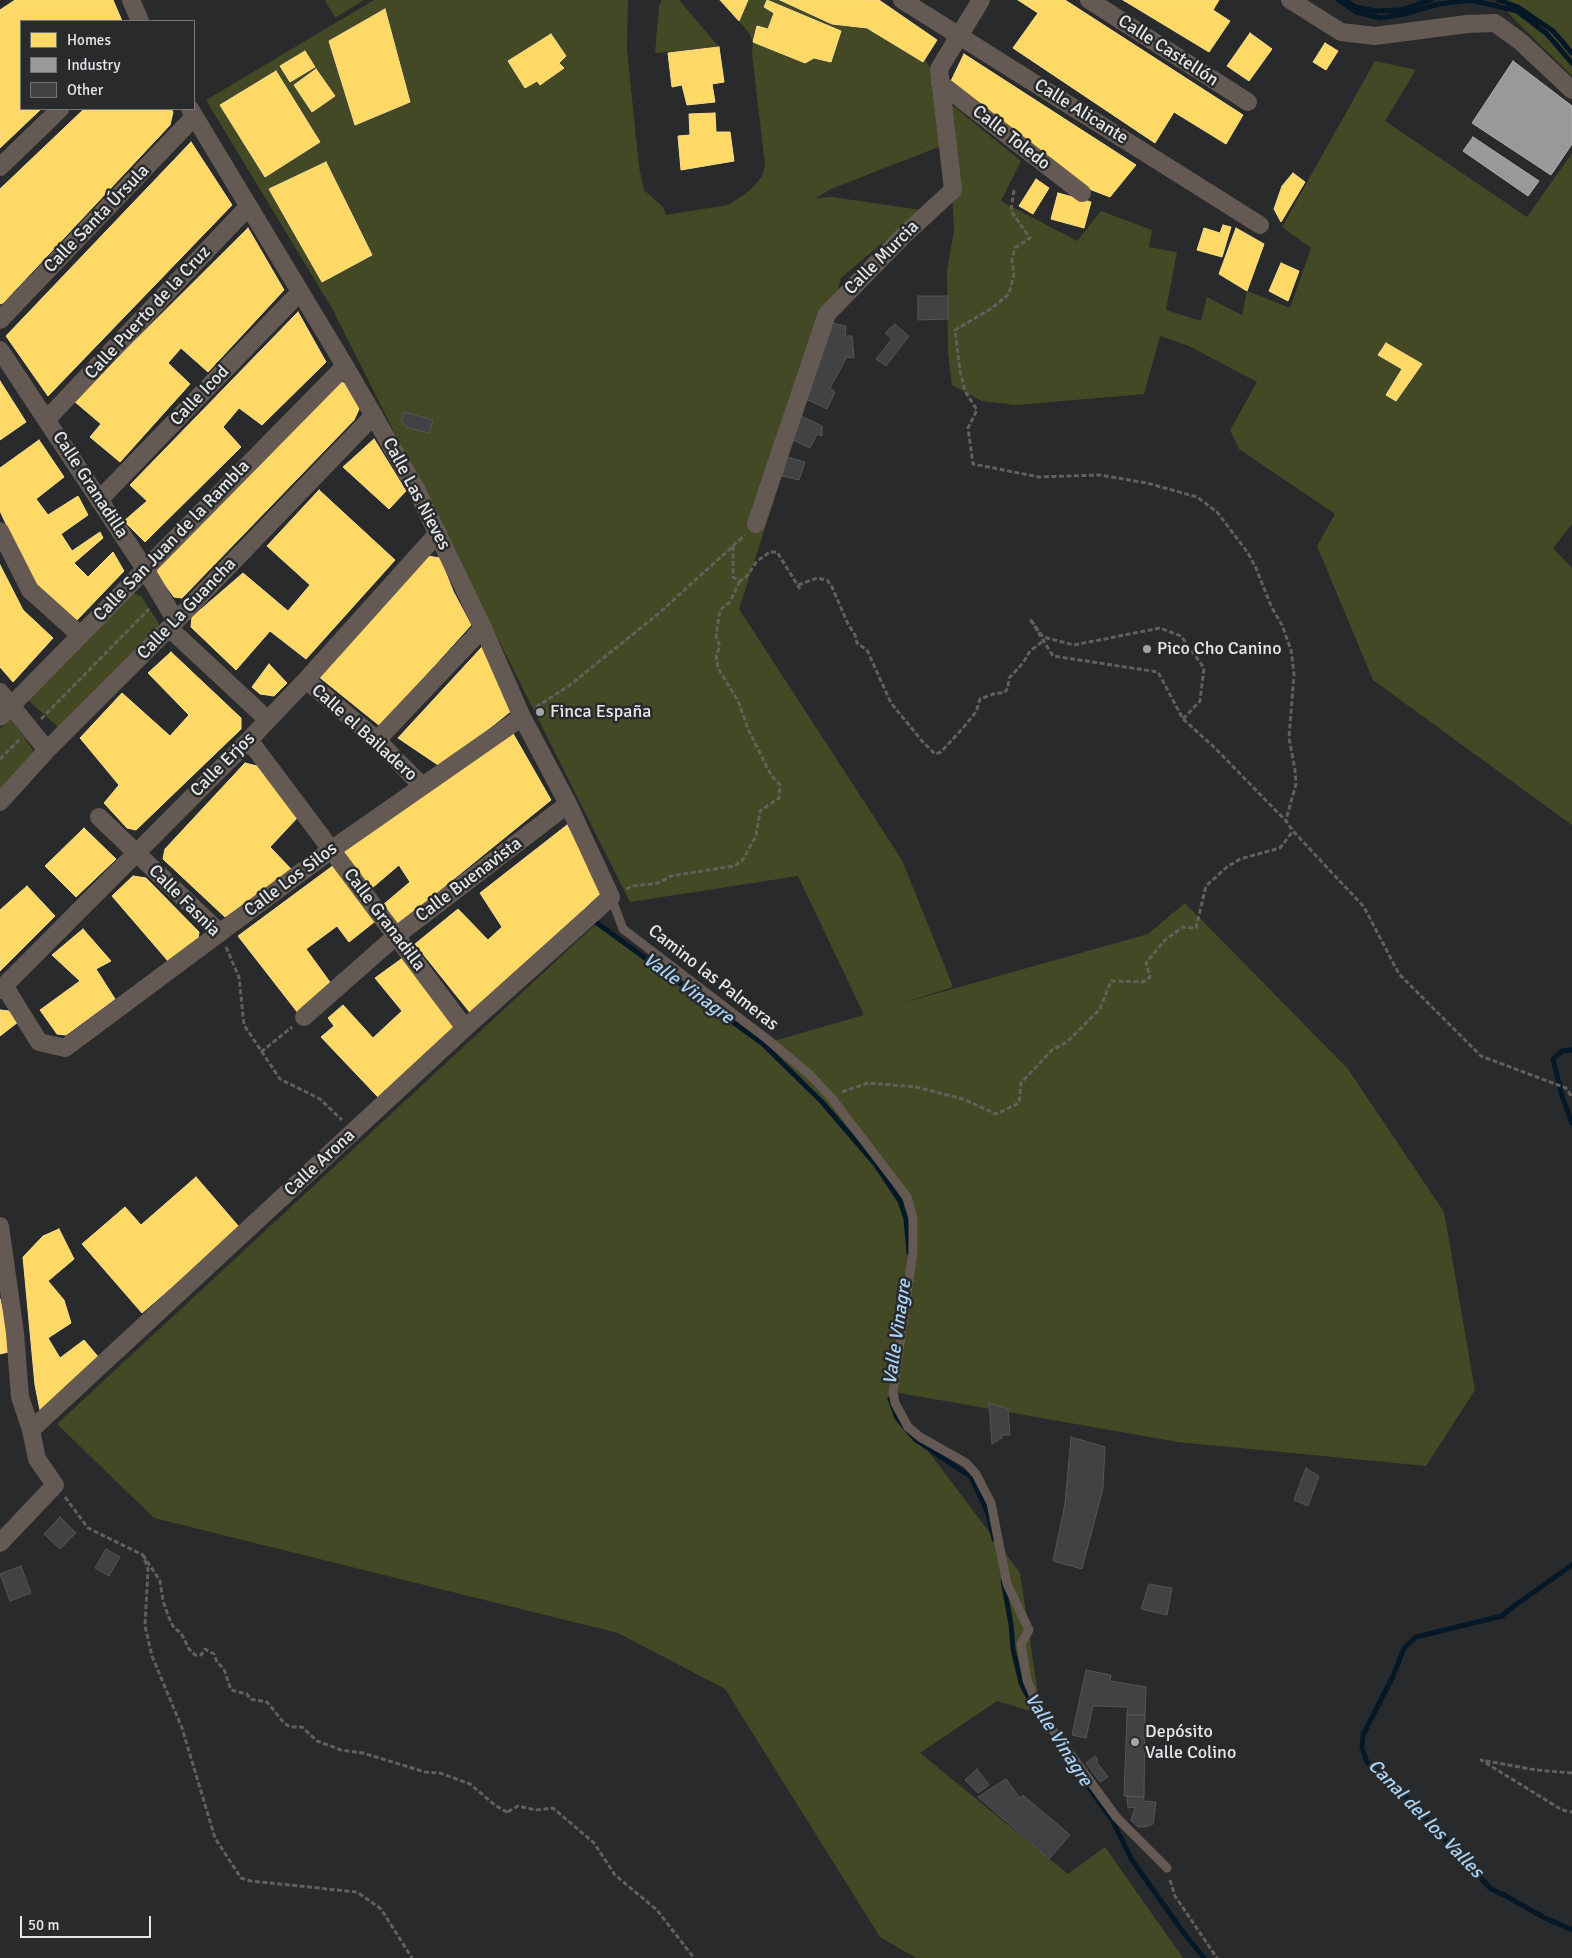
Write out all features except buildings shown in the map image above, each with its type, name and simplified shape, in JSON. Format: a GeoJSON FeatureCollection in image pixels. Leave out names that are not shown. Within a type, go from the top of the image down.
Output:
{"type":"FeatureCollection","features":[{"type":"Feature","properties":{"kind":"street"},"geometry":{"type":"LineString","coordinates":[[131,0],[140,20]]}},
{"type":"Feature","properties":{"kind":"street","name":"Calle Alicante"},"geometry":{"type":"LineString","coordinates":[[902,0],[1260,225]]}},
{"type":"Feature","properties":{"kind":"street","name":"Calle Murcia"},"geometry":{"type":"LineString","coordinates":[[756,524],[827,314],[903,236],[953,190],[939,69],[981,0]]}},
{"type":"Feature","properties":{"kind":"street","name":"Calle Castellón"},"geometry":{"type":"LineString","coordinates":[[1089,0],[1248,102]]}},
{"type":"Feature","properties":{"kind":"street"},"geometry":{"type":"LineString","coordinates":[[1290,0],[1341,32],[1375,36],[1467,24],[1495,23],[1521,42],[1572,90]]}},
{"type":"Feature","properties":{"kind":"street","name":"Calle Toledo"},"geometry":{"type":"LineString","coordinates":[[940,83],[1082,193]]}},
{"type":"Feature","properties":{"kind":"street"},"geometry":{"type":"LineString","coordinates":[[0,167],[59,110]]}},
{"type":"Feature","properties":{"kind":"street","name":"Calle Las Nieves"},"geometry":{"type":"LineString","coordinates":[[192,113],[345,366],[416,489],[483,628],[522,717],[568,804],[611,897]]}},
{"type":"Feature","properties":{"kind":"street","name":"Calle Santa Úrsula"},"geometry":{"type":"LineString","coordinates":[[0,320],[192,113]]}},
{"type":"Feature","properties":{"kind":"street","name":"Calle Puerto de la Cruz"},"geometry":{"type":"LineString","coordinates":[[47,419],[248,207]]}},
{"type":"Feature","properties":{"kind":"street","name":"Calle Icod"},"geometry":{"type":"LineString","coordinates":[[99,500],[300,292]]}},
{"type":"Feature","properties":{"kind":"street","name":"Calle Granadilla"},"geometry":{"type":"LineString","coordinates":[[0,350],[145,568],[161,598],[172,625],[268,720]]}},
{"type":"Feature","properties":{"kind":"street","name":"Calle San Juan de la Rambla"},"geometry":{"type":"LineString","coordinates":[[6,711],[345,366]]}},
{"type":"Feature","properties":{"kind":"street","name":"Calle La Guancha"},"geometry":{"type":"LineString","coordinates":[[0,802],[48,750],[172,625],[374,415]]}},
{"type":"Feature","properties":{"kind":"street"},"geometry":{"type":"LineString","coordinates":[[0,531],[30,590],[80,635]]}},
{"type":"Feature","properties":{"kind":"street","name":"Calle Erjos"},"geometry":{"type":"LineString","coordinates":[[2,988],[268,720],[438,533]]}},
{"type":"Feature","properties":{"kind":"street"},"geometry":{"type":"LineString","coordinates":[[377,740],[483,628]]}},
{"type":"Feature","properties":{"kind":"street","name":"Calle el Bailadero"},"geometry":{"type":"LineString","coordinates":[[306,680],[377,740],[422,786]]}},
{"type":"Feature","properties":{"kind":"street"},"geometry":{"type":"LineString","coordinates":[[0,692],[6,711],[31,729],[48,750]]}},
{"type":"Feature","properties":{"kind":"street","name":"Calle Los Silos"},"geometry":{"type":"LineString","coordinates":[[2,988],[39,1042],[65,1048],[330,850],[522,717]]}},
{"type":"Feature","properties":{"kind":"street","name":"Calle Granadilla"},"geometry":{"type":"LineString","coordinates":[[248,740],[330,850],[397,935],[465,1028]]}},
{"type":"Feature","properties":{"kind":"street","name":"Calle Buenavista"},"geometry":{"type":"LineString","coordinates":[[304,1017],[397,935],[568,804]]}},
{"type":"Feature","properties":{"kind":"street","name":"Calle Fasnia"},"geometry":{"type":"LineString","coordinates":[[99,817],[220,933]]}},
{"type":"Feature","properties":{"kind":"street","name":"Calle Arona"},"geometry":{"type":"LineString","coordinates":[[31,1430],[465,1028],[611,897]]}},
{"type":"Feature","properties":{"kind":"street"},"geometry":{"type":"LineString","coordinates":[[0,1226],[15,1333],[20,1397],[31,1430],[37,1459],[56,1486],[0,1543]]}},
{"type":"Feature","properties":{"kind":"lane","name":"Camino las Palmeras"},"geometry":{"type":"LineString","coordinates":[[611,897],[623,929],[767,1039],[809,1074],[830,1096],[907,1197],[912,1218],[913,1252],[893,1392],[895,1403],[908,1426],[920,1437],[966,1463],[976,1474],[991,1503],[1007,1584],[1029,1630],[1021,1644],[1027,1680],[1042,1714],[1117,1818],[1167,1868]]}},
{"type":"Feature","properties":{"kind":"path"},"geometry":{"type":"LineString","coordinates":[[1014,190],[1011,211],[1030,238],[1015,248],[1012,259],[1014,274],[1009,294],[992,308],[956,330],[960,371],[965,391],[977,410],[968,428],[973,464],[1039,477],[1100,475],[1146,483],[1197,497],[1217,512],[1248,553],[1271,606],[1282,625],[1291,650],[1294,674],[1289,738],[1296,784],[1286,821]]}},
{"type":"Feature","properties":{"kind":"path"},"geometry":{"type":"LineString","coordinates":[[522,717],[577,679],[658,614],[756,524]]}},
{"type":"Feature","properties":{"kind":"path"},"geometry":{"type":"LineString","coordinates":[[733,545],[733,577],[740,581]]}},
{"type":"Feature","properties":{"kind":"path"},"geometry":{"type":"LineString","coordinates":[[611,897],[633,886],[658,883],[671,876],[734,866],[742,861],[756,836],[760,811],[778,798],[780,785],[771,775],[748,729],[738,701],[718,668],[716,655],[720,647],[717,630],[720,610],[730,602],[740,581],[746,577],[757,561],[770,552],[777,552],[799,587],[817,578],[826,580],[832,588],[855,635],[857,644],[867,650],[891,703],[935,754],[941,752],[963,728],[976,712],[980,699],[996,693],[1004,694],[1008,688],[1009,678],[1030,651],[1043,640]]}},
{"type":"Feature","properties":{"kind":"path"},"geometry":{"type":"LineString","coordinates":[[0,760],[161,598]]}},
{"type":"Feature","properties":{"kind":"path"},"geometry":{"type":"LineString","coordinates":[[1183,719],[1200,701],[1204,668],[1181,636],[1160,628],[1074,645],[1043,637],[1030,619],[1053,656],[1158,672],[1183,719],[1215,748],[1286,821],[1293,831],[1364,907],[1399,974],[1481,1056],[1566,1088],[1572,1097]]}},
{"type":"Feature","properties":{"kind":"path"},"geometry":{"type":"LineString","coordinates":[[830,1096],[868,1083],[916,1087],[954,1096],[996,1114],[1019,1103],[1021,1082],[1052,1050],[1068,1042],[1100,1009],[1111,981],[1143,982],[1150,977],[1146,963],[1165,940],[1183,928],[1196,928],[1206,886],[1240,859],[1280,848],[1293,831]]}},
{"type":"Feature","properties":{"kind":"path","name":"Calle Fasnia"},"geometry":{"type":"LineString","coordinates":[[220,933],[238,977],[244,1025],[261,1052],[280,1080],[320,1099],[354,1131]]}},
{"type":"Feature","properties":{"kind":"path"},"geometry":{"type":"LineString","coordinates":[[261,1052],[304,1017]]}},
{"type":"Feature","properties":{"kind":"path"},"geometry":{"type":"LineString","coordinates":[[56,1486],[88,1528],[143,1556],[160,1581],[168,1618],[174,1628],[180,1633],[189,1649],[195,1655],[201,1655],[205,1649],[214,1654],[224,1669],[232,1690],[247,1694],[250,1699],[267,1702],[284,1724],[302,1727],[317,1741],[341,1750],[363,1753],[425,1772],[440,1773],[470,1784],[496,1806],[509,1813],[509,1811],[518,1806],[536,1810],[553,1808],[594,1843],[615,1875],[657,1910],[694,1958]]}},
{"type":"Feature","properties":{"kind":"path"},"geometry":{"type":"LineString","coordinates":[[143,1556],[148,1569],[144,1626],[152,1656],[182,1728],[215,1838],[236,1870],[242,1878],[250,1881],[357,1892],[380,1909],[412,1958]]}},
{"type":"Feature","properties":{"kind":"path"},"geometry":{"type":"LineString","coordinates":[[1572,1773],[1536,1770],[1481,1760],[1562,1810],[1572,1812]]}},
{"type":"Feature","properties":{"kind":"path"},"geometry":{"type":"LineString","coordinates":[[1167,1868],[1175,1896],[1217,1958]]}},
{"type":"Feature","properties":{"kind":"green space"},"geometry":{"type":"Polygon","coordinates":[[[325,0],[364,0],[335,18],[325,0]]]}},
{"type":"Feature","properties":{"kind":"green space"},"geometry":{"type":"Polygon","coordinates":[[[374,0],[628,0],[627,49],[639,167],[644,190],[663,207],[666,215],[728,205],[745,194],[762,176],[765,165],[752,54],[753,42],[749,33],[739,21],[748,0],[783,0],[827,22],[875,31],[926,61],[933,73],[941,146],[831,189],[816,198],[832,197],[921,210],[841,278],[821,354],[739,609],[902,860],[953,987],[899,1004],[1148,934],[1185,903],[1348,1069],[1444,1212],[1475,1390],[1426,1466],[1178,1442],[894,1392],[901,1415],[1020,1573],[1041,1714],[997,1701],[920,1753],[1068,1874],[1105,1847],[1183,1958],[916,1958],[880,1937],[725,1689],[618,1633],[154,1518],[57,1424],[597,923],[763,1044],[864,1015],[798,876],[630,902],[333,310],[206,100],[374,0]]]}},
{"type":"Feature","properties":{"kind":"green space"},"geometry":{"type":"Polygon","coordinates":[[[662,0],[679,0],[719,47],[655,53],[659,6],[662,0]]]}},
{"type":"Feature","properties":{"kind":"green space"},"geometry":{"type":"Polygon","coordinates":[[[1496,0],[1572,0],[1572,76],[1524,29],[1496,0]]]}},
{"type":"Feature","properties":{"kind":"green space"},"geometry":{"type":"Polygon","coordinates":[[[1375,61],[1416,70],[1385,121],[1527,217],[1572,153],[1572,524],[1553,548],[1572,568],[1572,825],[1373,680],[1317,546],[1335,514],[1239,449],[1230,430],[1257,382],[1189,346],[1160,336],[1144,394],[1016,405],[982,401],[952,385],[948,352],[947,271],[954,231],[947,101],[1021,161],[1001,201],[1077,241],[1101,211],[1152,230],[1149,247],[1177,252],[1166,310],[1201,321],[1207,297],[1242,315],[1247,291],[1290,308],[1311,248],[1282,227],[1375,61]]]}},
{"type":"Feature","properties":{"kind":"green space"},"geometry":{"type":"Polygon","coordinates":[[[133,593],[141,596],[158,622],[159,628],[61,730],[27,699],[133,593]]]}},
{"type":"Feature","properties":{"kind":"green space"},"geometry":{"type":"Polygon","coordinates":[[[11,718],[33,750],[0,792],[0,729],[11,718]]]}},
{"type":"Feature","properties":{"kind":"waterway"},"geometry":{"type":"LineString","coordinates":[[1338,0],[1356,12],[1380,18],[1404,14],[1439,4],[1471,0],[1517,11],[1547,34],[1572,63]]}},
{"type":"Feature","properties":{"kind":"waterway"},"geometry":{"type":"LineString","coordinates":[[1345,0],[1356,7],[1375,11],[1401,10],[1431,0]]}},
{"type":"Feature","properties":{"kind":"waterway"},"geometry":{"type":"LineString","coordinates":[[1498,0],[1518,7],[1553,31],[1572,53]]}},
{"type":"Feature","properties":{"kind":"waterway","name":"Valle Vinagre"},"geometry":{"type":"LineString","coordinates":[[597,923],[763,1044],[822,1102],[876,1165],[900,1201],[906,1219],[909,1253]]}},
{"type":"Feature","properties":{"kind":"waterway","name":"Canal del los Valles"},"geometry":{"type":"LineString","coordinates":[[1572,1050],[1562,1051],[1553,1059],[1562,1096],[1572,1123]]}},
{"type":"Feature","properties":{"kind":"waterway","name":"Valle Vinagre"},"geometry":{"type":"LineString","coordinates":[[890,1399],[897,1418],[916,1440],[971,1477],[987,1511],[994,1539]]}},
{"type":"Feature","properties":{"kind":"waterway","name":"Canal del los Valles"},"geometry":{"type":"LineString","coordinates":[[1572,1565],[1502,1616],[1416,1637],[1404,1648],[1393,1676],[1363,1735],[1362,1748],[1367,1762],[1401,1792],[1491,1889],[1572,1930]]}},
{"type":"Feature","properties":{"kind":"waterway","name":"Valle Vinagre"},"geometry":{"type":"LineString","coordinates":[[1003,1581],[1011,1624],[1013,1649],[1021,1683],[1035,1710]]}},
{"type":"Feature","properties":{"kind":"waterway","name":"Valle Vinagre"},"geometry":{"type":"LineString","coordinates":[[1078,1772],[1112,1820],[1132,1860],[1183,1932],[1204,1958]]}},
{"type":"Feature","properties":{"kind":"place","name":"Pico Cho Canino"},"geometry":{"type":"Point","coordinates":[1147,649]}},
{"type":"Feature","properties":{"kind":"place","name":"Finca España"},"geometry":{"type":"Point","coordinates":[540,712]}},
{"type":"Feature","properties":{"kind":"place","name":"Depósito Valle Colino"},"geometry":{"type":"Point","coordinates":[1135,1742]}}]}
